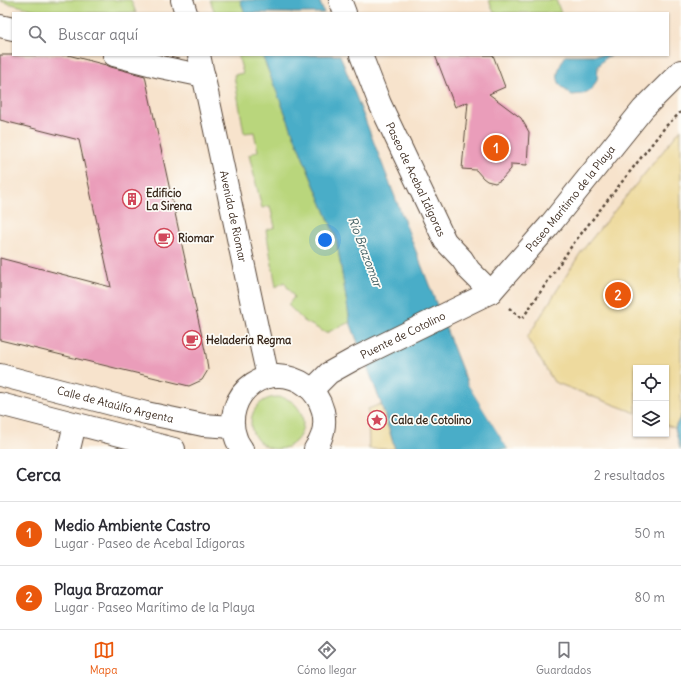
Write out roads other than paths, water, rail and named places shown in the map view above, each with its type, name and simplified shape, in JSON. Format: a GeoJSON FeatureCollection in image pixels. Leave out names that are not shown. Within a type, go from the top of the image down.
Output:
{"type":"FeatureCollection","features":[{"type":"Feature","properties":{"kind":"street"},"geometry":{"type":"LineString","coordinates":[[182,0],[186,12]]}},
{"type":"Feature","properties":{"kind":"street"},"geometry":{"type":"LineString","coordinates":[[340,0],[345,12]]}},
{"type":"Feature","properties":{"kind":"street"},"geometry":{"type":"LineString","coordinates":[[0,26],[12,29]]}},
{"type":"Feature","properties":{"kind":"street"},"geometry":{"type":"LineString","coordinates":[[118,56],[204,76]]}},
{"type":"Feature","properties":{"kind":"street","name":"Avenida de Riomar"},"geometry":{"type":"LineString","coordinates":[[199,56],[268,377]]}},
{"type":"Feature","properties":{"kind":"street","name":"Paseo de Acebal Idígoras"},"geometry":{"type":"LineString","coordinates":[[361,56],[380,104],[445,241],[462,259],[469,270],[491,292]]}},
{"type":"Feature","properties":{"kind":"street","name":"Paseo Marítimo de la Playa"},"geometry":{"type":"LineString","coordinates":[[450,312],[491,292],[542,235],[643,109],[681,71]]}},
{"type":"Feature","properties":{"kind":"street","name":"Puente de Cotolino"},"geometry":{"type":"LineString","coordinates":[[312,390],[329,373],[356,358],[450,312]]}},
{"type":"Feature","properties":{"kind":"street","name":"Calle de Ataúlfo Argenta"},"geometry":{"type":"LineString","coordinates":[[0,375],[146,413],[203,425],[233,427]]}},
{"type":"Feature","properties":{"kind":"street"},"geometry":{"type":"LineString","coordinates":[[242,449],[236,439],[233,427],[233,414],[237,401],[245,390],[256,382],[268,377],[284,376],[300,381],[312,390],[320,403],[324,418],[323,434],[315,449]]}},
{"type":"Feature","properties":{"kind":"street"},"geometry":{"type":"LineString","coordinates":[[0,404],[174,449]]}},
{"type":"Feature","properties":{"kind":"street"},"geometry":{"type":"LineString","coordinates":[[69,449],[75,424]]}},
{"type":"Feature","properties":{"kind":"water"},"geometry":{"type":"Polygon","coordinates":[[[240,0],[319,0],[324,12],[245,12],[240,0]]]}},
{"type":"Feature","properties":{"kind":"water","name":"Río Brazomar"},"geometry":{"type":"Polygon","coordinates":[[[262,56],[340,56],[467,383],[508,449],[395,449],[381,403],[350,322],[336,237],[262,56]]]}},
{"type":"Feature","properties":{"kind":"water"},"geometry":{"type":"Polygon","coordinates":[[[566,56],[610,56],[606,57],[598,66],[597,80],[592,89],[583,94],[572,95],[562,87],[558,79],[558,71],[566,56]]]}},
{"type":"Feature","properties":{"kind":"water"},"geometry":{"type":"Polygon","coordinates":[[[681,415],[681,449],[680,449],[675,428],[681,415]]]}},
{"type":"Feature","properties":{"kind":"place","name":"Medio Ambiente Castro"},"geometry":{"type":"Point","coordinates":[496,148]}},
{"type":"Feature","properties":{"kind":"place","name":"Edificio La Sirena"},"geometry":{"type":"Point","coordinates":[132,199]}},
{"type":"Feature","properties":{"kind":"place","name":"Riomar"},"geometry":{"type":"Point","coordinates":[164,238]}},
{"type":"Feature","properties":{"kind":"place","name":"Playa Brazomar"},"geometry":{"type":"Point","coordinates":[618,295]}},
{"type":"Feature","properties":{"kind":"place","name":"Heladería Regma"},"geometry":{"type":"Point","coordinates":[192,340]}},
{"type":"Feature","properties":{"kind":"place","name":"Cala de Cotolino"},"geometry":{"type":"Point","coordinates":[377,420]}}]}
